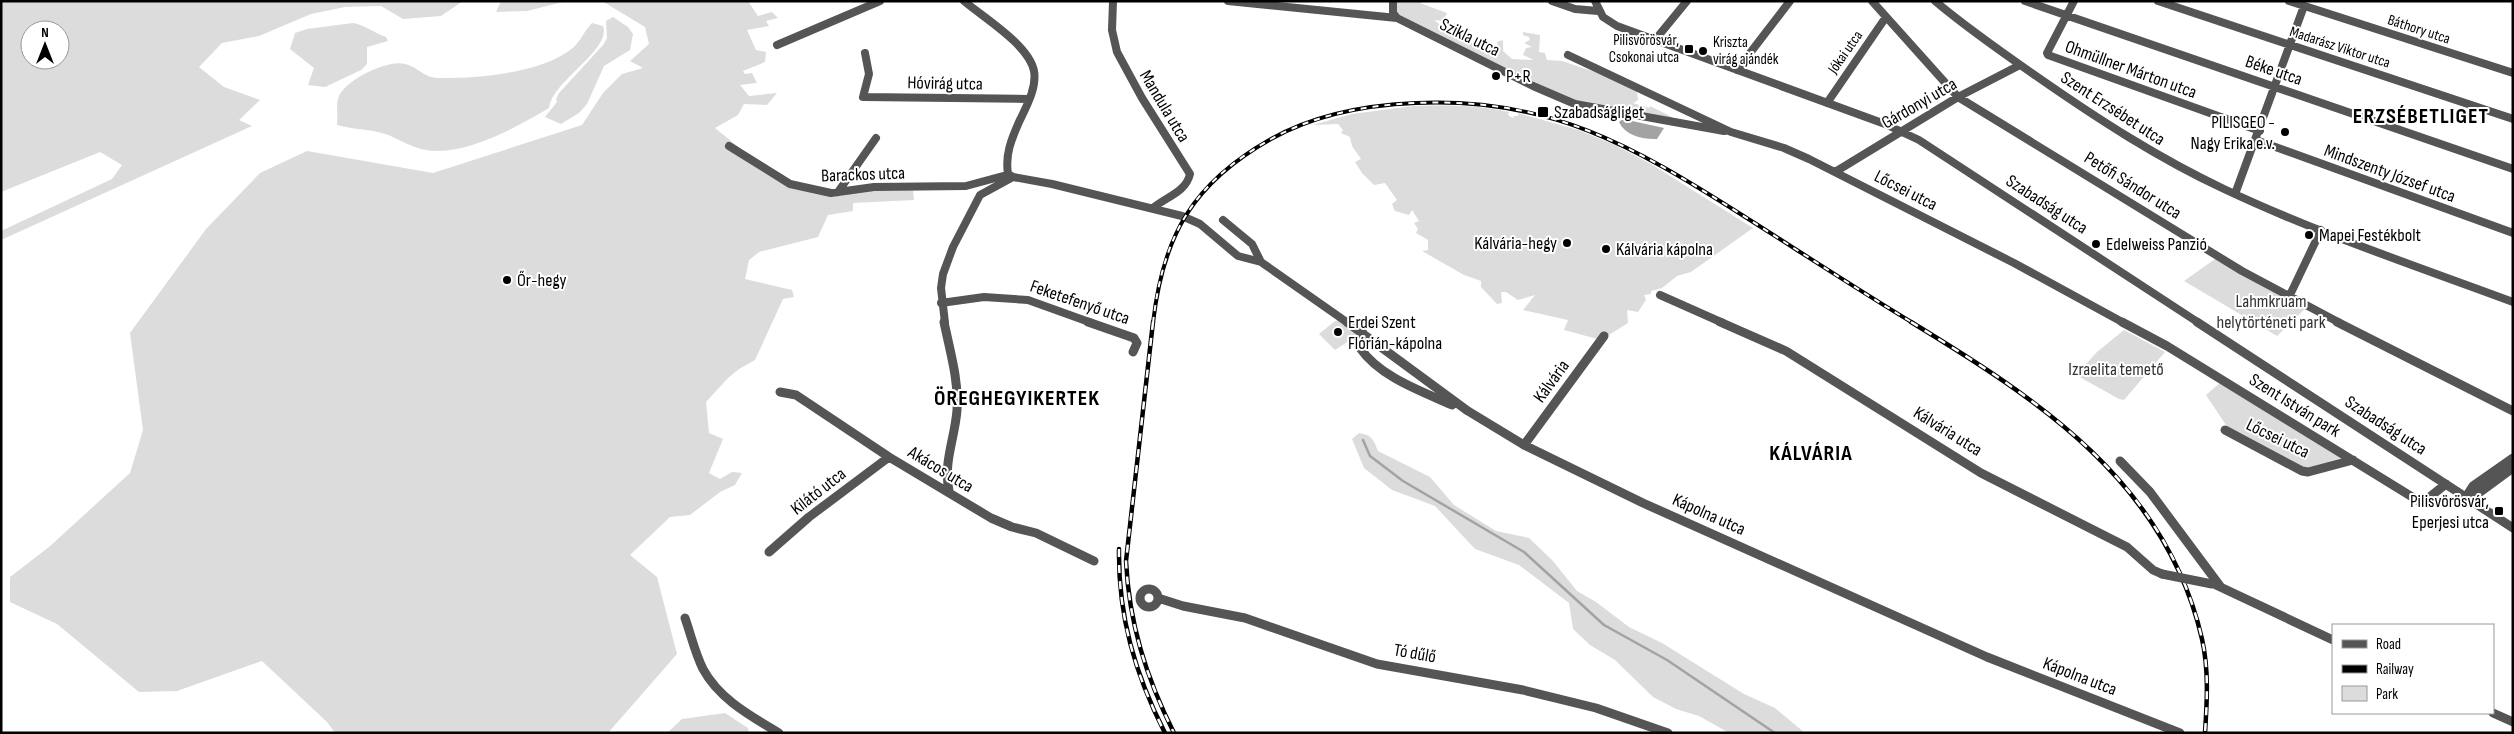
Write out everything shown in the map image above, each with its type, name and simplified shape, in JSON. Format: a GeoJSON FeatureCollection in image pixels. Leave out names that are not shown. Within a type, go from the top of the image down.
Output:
{"type":"FeatureCollection","features":[{"type":"Feature","properties":{"kind":"street"},"geometry":{"type":"LineString","coordinates":[[777,45],[880,1]]}},
{"type":"Feature","properties":{"kind":"street"},"geometry":{"type":"LineString","coordinates":[[949,491],[946,479],[946,464],[956,418],[956,389],[940,291],[946,262],[980,195],[1011,176],[1006,170],[1008,156],[1021,115],[1029,99],[1034,77],[1031,61],[964,1]]}},
{"type":"Feature","properties":{"kind":"street","name":"Mandula utca"},"geometry":{"type":"LineString","coordinates":[[1113,1],[1112,30],[1116,52],[1142,98],[1190,174],[1190,178],[1183,188],[1163,199],[1153,208]]}},
{"type":"Feature","properties":{"kind":"street","name":"Szikla utca"},"geometry":{"type":"LineString","coordinates":[[1228,1],[1397,18],[1533,86],[1575,104],[1707,130],[1732,132]]}},
{"type":"Feature","properties":{"kind":"street"},"geometry":{"type":"LineString","coordinates":[[1393,1],[1393,13],[1397,18]]}},
{"type":"Feature","properties":{"kind":"street"},"geometry":{"type":"LineString","coordinates":[[1552,1],[1575,9],[1598,11],[1596,1]]}},
{"type":"Feature","properties":{"kind":"street"},"geometry":{"type":"LineString","coordinates":[[1655,40],[1688,1]]}},
{"type":"Feature","properties":{"kind":"street"},"geometry":{"type":"LineString","coordinates":[[1737,70],[1790,1]]}},
{"type":"Feature","properties":{"kind":"street","name":"Petőfi Sándor utca"},"geometry":{"type":"LineString","coordinates":[[1872,1],[1958,97],[2242,271],[2289,297],[2513,410]]}},
{"type":"Feature","properties":{"kind":"street","name":"Szent Erzsébet utca"},"geometry":{"type":"LineString","coordinates":[[1935,1],[2020,65],[2132,140],[2182,168],[2235,194],[2321,230],[2513,302]]}},
{"type":"Feature","properties":{"kind":"street","name":"Béke utca"},"geometry":{"type":"LineString","coordinates":[[2025,1],[2513,169]]}},
{"type":"Feature","properties":{"kind":"street"},"geometry":{"type":"LineString","coordinates":[[2067,15],[2074,1]]}},
{"type":"Feature","properties":{"kind":"street","name":"Madarász Viktor utca"},"geometry":{"type":"LineString","coordinates":[[2158,1],[2513,119]]}},
{"type":"Feature","properties":{"kind":"street","name":"Báthory utca"},"geometry":{"type":"LineString","coordinates":[[2289,1],[2513,73]]}},
{"type":"Feature","properties":{"kind":"street"},"geometry":{"type":"LineString","coordinates":[[2235,194],[2260,131],[2304,6]]}},
{"type":"Feature","properties":{"kind":"street","name":"Szabadság utca"},"geometry":{"type":"LineString","coordinates":[[1598,11],[1617,26],[1901,130],[2513,528]]}},
{"type":"Feature","properties":{"kind":"street","name":"Ohmüllner Márton utca"},"geometry":{"type":"LineString","coordinates":[[2067,15],[2047,53],[2048,55],[2260,131]]}},
{"type":"Feature","properties":{"kind":"street","name":"Jókai utca"},"geometry":{"type":"LineString","coordinates":[[1827,102],[1886,17]]}},
{"type":"Feature","properties":{"kind":"street","name":"Hóvirág utca"},"geometry":{"type":"LineString","coordinates":[[865,53],[869,74],[861,95],[863,97],[1029,99]]}},
{"type":"Feature","properties":{"kind":"street","name":"Lőcsei utca"},"geometry":{"type":"LineString","coordinates":[[1568,55],[1732,132],[1784,148],[1835,172],[2090,304],[2219,378]]}},
{"type":"Feature","properties":{"kind":"street","name":"Gárdonyi utca"},"geometry":{"type":"LineString","coordinates":[[1835,172],[1958,97],[2020,65]]}},
{"type":"Feature","properties":{"kind":"street"},"geometry":{"type":"LineString","coordinates":[[838,192],[850,171],[876,138]]}},
{"type":"Feature","properties":{"kind":"street","name":"Mindszenty József utca"},"geometry":{"type":"LineString","coordinates":[[2256,140],[2513,233]]}},
{"type":"Feature","properties":{"kind":"street","name":"Barackos utca"},"geometry":{"type":"LineString","coordinates":[[729,146],[790,184],[811,190],[838,192],[874,187],[966,186],[1011,176],[1153,208]]}},
{"type":"Feature","properties":{"kind":"street"},"geometry":{"type":"LineString","coordinates":[[1153,208],[1182,216],[1200,224]]}},
{"type":"Feature","properties":{"kind":"street","name":"Kápolna utca"},"geometry":{"type":"LineString","coordinates":[[1223,220],[1256,248],[1261,255],[1261,262]]}},
{"type":"Feature","properties":{"kind":"street","name":"Kápolna utca"},"geometry":{"type":"LineString","coordinates":[[1200,224],[1238,256],[1261,262],[1363,333],[1468,411],[1524,445],[1643,503],[1987,657],[2180,733]]}},
{"type":"Feature","properties":{"kind":"street"},"geometry":{"type":"LineString","coordinates":[[2289,297],[2321,230]]}},
{"type":"Feature","properties":{"kind":"street","name":"Kálvária utca"},"geometry":{"type":"LineString","coordinates":[[1660,295],[1786,351],[1981,473],[2127,547],[2153,570],[2162,574],[2216,585],[2250,603],[2332,640]]}},
{"type":"Feature","properties":{"kind":"street","name":"Feketefenyő utca"},"geometry":{"type":"LineString","coordinates":[[941,303],[984,297],[1028,300],[1134,338],[1137,343],[1133,352]]}},
{"type":"Feature","properties":{"kind":"street"},"geometry":{"type":"LineString","coordinates":[[1363,333],[1360,340],[1360,348],[1375,363],[1397,379],[1468,411]]}},
{"type":"Feature","properties":{"kind":"street","name":"Kálvária"},"geometry":{"type":"LineString","coordinates":[[1524,445],[1604,336]]}},
{"type":"Feature","properties":{"kind":"street"},"geometry":{"type":"LineString","coordinates":[[1375,363],[1389,353]]}},
{"type":"Feature","properties":{"kind":"street"},"geometry":{"type":"LineString","coordinates":[[1397,379],[1410,369]]}},
{"type":"Feature","properties":{"kind":"street","name":"Szent István park"},"geometry":{"type":"LineString","coordinates":[[2219,378],[2353,460]]}},
{"type":"Feature","properties":{"kind":"street","name":"Akácos utca"},"geometry":{"type":"LineString","coordinates":[[780,392],[796,395],[889,457],[949,491],[991,518],[1012,528],[1036,533],[1094,562]]}},
{"type":"Feature","properties":{"kind":"street","name":"Lőcsei utca"},"geometry":{"type":"LineString","coordinates":[[2225,430],[2302,471],[2353,460]]}},
{"type":"Feature","properties":{"kind":"street","name":"Kilátó utca"},"geometry":{"type":"LineString","coordinates":[[769,552],[809,517],[889,457]]}},
{"type":"Feature","properties":{"kind":"street"},"geometry":{"type":"LineString","coordinates":[[2466,497],[2473,486],[2513,458]]}},
{"type":"Feature","properties":{"kind":"street"},"geometry":{"type":"LineString","coordinates":[[2353,460],[2422,503],[2446,484]]}},
{"type":"Feature","properties":{"kind":"street","name":"Kálvária utca"},"geometry":{"type":"LineString","coordinates":[[2120,461],[2150,492],[2216,585]]}},
{"type":"Feature","properties":{"kind":"street"},"geometry":{"type":"LineString","coordinates":[[2466,497],[2480,492],[2513,468]]}},
{"type":"Feature","properties":{"kind":"street","name":"Tó dűlő"},"geometry":{"type":"LineString","coordinates":[[1158,598],[1245,618],[1377,664],[1523,690],[1596,708],[1668,733]]}},
{"type":"Feature","properties":{"kind":"street"},"geometry":{"type":"LineString","coordinates":[[685,618],[703,669],[714,683],[744,712],[779,733]]}},
{"type":"Feature","properties":{"kind":"street"},"geometry":{"type":"LineString","coordinates":[[2494,713],[2513,722]]}},
{"type":"Feature","properties":{"kind":"green space"},"geometry":{"type":"Polygon","coordinates":[[[1,1],[463,1],[441,16],[403,19],[381,6],[345,7],[311,14],[259,36],[222,43],[199,67],[224,87],[260,100],[239,120],[252,126],[1,240],[1,231],[112,179],[122,165],[100,152],[1,192],[1,1]]]}},
{"type":"Feature","properties":{"kind":"green space"},"geometry":{"type":"Polygon","coordinates":[[[501,1],[567,1],[527,11],[496,12],[501,1]]]}},
{"type":"Feature","properties":{"kind":"green space"},"geometry":{"type":"Polygon","coordinates":[[[602,1],[748,1],[758,16],[772,12],[778,18],[766,21],[769,26],[747,30],[756,50],[766,52],[765,62],[743,71],[745,74],[752,73],[757,83],[740,85],[749,96],[777,93],[767,105],[744,104],[738,115],[715,128],[786,186],[830,195],[875,188],[913,189],[914,200],[853,203],[853,211],[828,215],[818,237],[759,252],[749,260],[745,279],[792,290],[794,297],[783,299],[755,360],[728,378],[706,402],[709,433],[723,439],[709,473],[720,479],[732,472],[742,473],[735,485],[720,492],[690,515],[670,517],[630,555],[657,577],[677,654],[608,733],[335,733],[327,722],[262,661],[177,691],[139,692],[57,624],[10,602],[10,577],[49,547],[130,473],[143,430],[130,333],[206,229],[260,173],[307,151],[433,173],[582,125],[603,93],[622,74],[643,68],[630,61],[649,44],[645,27],[602,1]]]}},
{"type":"Feature","properties":{"kind":"green space"},"geometry":{"type":"Polygon","coordinates":[[[1398,1],[1423,1],[1420,3],[1447,13],[1443,21],[1434,20],[1443,27],[1457,28],[1454,31],[1457,35],[1467,36],[1469,42],[1499,51],[1497,42],[1503,40],[1503,51],[1512,59],[1534,60],[1523,55],[1526,48],[1532,47],[1524,43],[1530,40],[1529,37],[1523,35],[1523,32],[1540,35],[1539,52],[1545,53],[1547,60],[1562,61],[1607,76],[1637,91],[1638,100],[1633,103],[1649,108],[1650,106],[1672,117],[1673,122],[1577,103],[1459,47],[1396,13],[1395,4],[1398,1]]]}},
{"type":"Feature","properties":{"kind":"green space"},"geometry":{"type":"Polygon","coordinates":[[[613,17],[628,27],[633,34],[630,50],[604,66],[587,104],[579,113],[561,124],[545,117],[557,102],[556,99],[559,93],[603,45],[607,38],[606,21],[613,17]]]}},
{"type":"Feature","properties":{"kind":"green space"},"geometry":{"type":"Polygon","coordinates":[[[353,23],[362,25],[386,37],[388,41],[367,47],[367,64],[361,70],[325,87],[308,85],[314,68],[290,49],[295,33],[307,29],[353,23]]]}},
{"type":"Feature","properties":{"kind":"green space"},"geometry":{"type":"Polygon","coordinates":[[[592,23],[603,26],[603,35],[599,45],[560,87],[549,108],[487,140],[453,150],[437,151],[415,147],[384,133],[337,125],[337,102],[341,92],[356,79],[377,68],[397,63],[405,64],[430,77],[436,78],[474,77],[511,72],[546,63],[561,56],[574,47],[592,23]]]}},
{"type":"Feature","properties":{"kind":"green space"},"geometry":{"type":"Polygon","coordinates":[[[1413,106],[1485,108],[1509,112],[1508,115],[1513,118],[1518,116],[1518,113],[1578,130],[1613,144],[1651,164],[1753,228],[1691,272],[1677,276],[1662,288],[1651,291],[1651,294],[1644,295],[1646,300],[1638,312],[1627,310],[1628,323],[1601,340],[1564,330],[1568,320],[1523,310],[1535,295],[1518,300],[1506,292],[1501,292],[1502,303],[1497,304],[1481,287],[1481,281],[1464,275],[1422,251],[1428,250],[1428,240],[1416,233],[1418,229],[1414,223],[1419,221],[1412,210],[1409,215],[1395,211],[1392,204],[1397,200],[1385,183],[1374,185],[1362,173],[1355,162],[1361,159],[1352,146],[1350,137],[1341,133],[1343,130],[1338,124],[1313,125],[1352,114],[1413,106]]]}},
{"type":"Feature","properties":{"kind":"green space","name":"Lahmkruam helytörténeti park"},"geometry":{"type":"Polygon","coordinates":[[[2215,259],[2305,309],[2277,336],[2184,281],[2215,259]]]}},
{"type":"Feature","properties":{"kind":"green space"},"geometry":{"type":"Polygon","coordinates":[[[1340,320],[1360,334],[1335,350],[1319,334],[1335,321],[1340,320]]]}},
{"type":"Feature","properties":{"kind":"green space","name":"Izraelita temető"},"geometry":{"type":"Polygon","coordinates":[[[2124,330],[2165,352],[2124,400],[2076,375],[2097,352],[2124,330]]]}},
{"type":"Feature","properties":{"kind":"green space"},"geometry":{"type":"Polygon","coordinates":[[[2221,382],[2345,457],[2306,468],[2299,467],[2228,428],[2206,395],[2221,382]]]}},
{"type":"Feature","properties":{"kind":"green space"},"geometry":{"type":"Polygon","coordinates":[[[1359,433],[1367,435],[1372,439],[1378,451],[1430,477],[1454,505],[1496,531],[1529,538],[1553,561],[1577,591],[1596,602],[1629,627],[1662,643],[1744,694],[1775,708],[1805,733],[1729,733],[1699,716],[1676,709],[1653,697],[1615,660],[1590,645],[1573,629],[1569,603],[1519,565],[1475,549],[1435,506],[1392,490],[1364,468],[1352,439],[1359,433]]]}},
{"type":"Feature","properties":{"kind":"green space"},"geometry":{"type":"Polygon","coordinates":[[[725,713],[748,728],[749,733],[667,733],[682,719],[725,713]]]}},
{"type":"Feature","properties":{"kind":"shaded area"},"geometry":{"type":"Polygon","coordinates":[[[1623,119],[1664,128],[1657,139],[1646,139],[1635,136],[1625,130],[1619,122],[1623,119]]]}},
{"type":"Feature","properties":{"kind":"waterway"},"geometry":{"type":"LineString","coordinates":[[1564,112],[1596,115]]}},
{"type":"Feature","properties":{"kind":"waterway"},"geometry":{"type":"LineString","coordinates":[[1363,440],[1370,456],[1403,481],[1524,552],[1604,625],[1667,660],[1775,733]]}},
{"type":"Feature","properties":{"kind":"railway"},"geometry":{"type":"LineString","coordinates":[[1153,323],[1165,263],[1174,238],[1186,214],[1202,193],[1221,174],[1244,156],[1271,139],[1305,124],[1359,109],[1416,103],[1464,103],[1508,108],[1549,118],[1588,131],[1626,148],[1702,190],[1913,323]]}},
{"type":"Feature","properties":{"kind":"railway"},"geometry":{"type":"LineString","coordinates":[[1153,322],[1126,561],[1135,628],[1147,670],[1174,733]]}},
{"type":"Feature","properties":{"kind":"railway"},"geometry":{"type":"LineString","coordinates":[[1911,322],[2005,382],[2050,415],[2091,451],[2128,490],[2159,534],[2184,584],[2202,639],[2207,674],[2205,733]]}},
{"type":"Feature","properties":{"kind":"railway"},"geometry":{"type":"LineString","coordinates":[[1119,549],[1119,574],[1130,644],[1145,689],[1165,733]]}},
{"type":"Feature","properties":{"kind":"place","name":"Pilisvörösvár, Csokonai utca"},"geometry":{"type":"Point","coordinates":[1689,49]}},
{"type":"Feature","properties":{"kind":"place","name":"Kriszta virág ajándék"},"geometry":{"type":"Point","coordinates":[1703,51]}},
{"type":"Feature","properties":{"kind":"place","name":"P+R"},"geometry":{"type":"Point","coordinates":[1496,76]}},
{"type":"Feature","properties":{"kind":"place","name":"Szabadságliget"},"geometry":{"type":"Point","coordinates":[1543,112]}},
{"type":"Feature","properties":{"kind":"place","name":"PILISGEO - Nagy Erika e.v."},"geometry":{"type":"Point","coordinates":[2285,132]}},
{"type":"Feature","properties":{"kind":"place","name":"Mapei Festékbolt"},"geometry":{"type":"Point","coordinates":[2309,235]}},
{"type":"Feature","properties":{"kind":"place","name":"Kálvária-hegy"},"geometry":{"type":"Point","coordinates":[1567,243]}},
{"type":"Feature","properties":{"kind":"place","name":"Edelweiss Panzió"},"geometry":{"type":"Point","coordinates":[2096,244]}},
{"type":"Feature","properties":{"kind":"place","name":"Kálvária kápolna"},"geometry":{"type":"Point","coordinates":[1606,249]}},
{"type":"Feature","properties":{"kind":"place","name":"Őr-hegy"},"geometry":{"type":"Point","coordinates":[507,280]}},
{"type":"Feature","properties":{"kind":"place","name":"Erdei Szent Flórián-kápolna"},"geometry":{"type":"Point","coordinates":[1338,332]}},
{"type":"Feature","properties":{"kind":"place","name":"Pilisvörösvár, Eperjesi utca"},"geometry":{"type":"Point","coordinates":[2499,511]}},
{"type":"Feature","properties":{"kind":"district","name":"ERZSÉBETLIGET"},"geometry":{"type":"Point","coordinates":[2421,115]}},
{"type":"Feature","properties":{"kind":"district","name":"ÖREGHEGYIKERTEK"},"geometry":{"type":"Point","coordinates":[1017,397]}},
{"type":"Feature","properties":{"kind":"district","name":"KÁLVÁRIA"},"geometry":{"type":"Point","coordinates":[1811,452]}}]}
